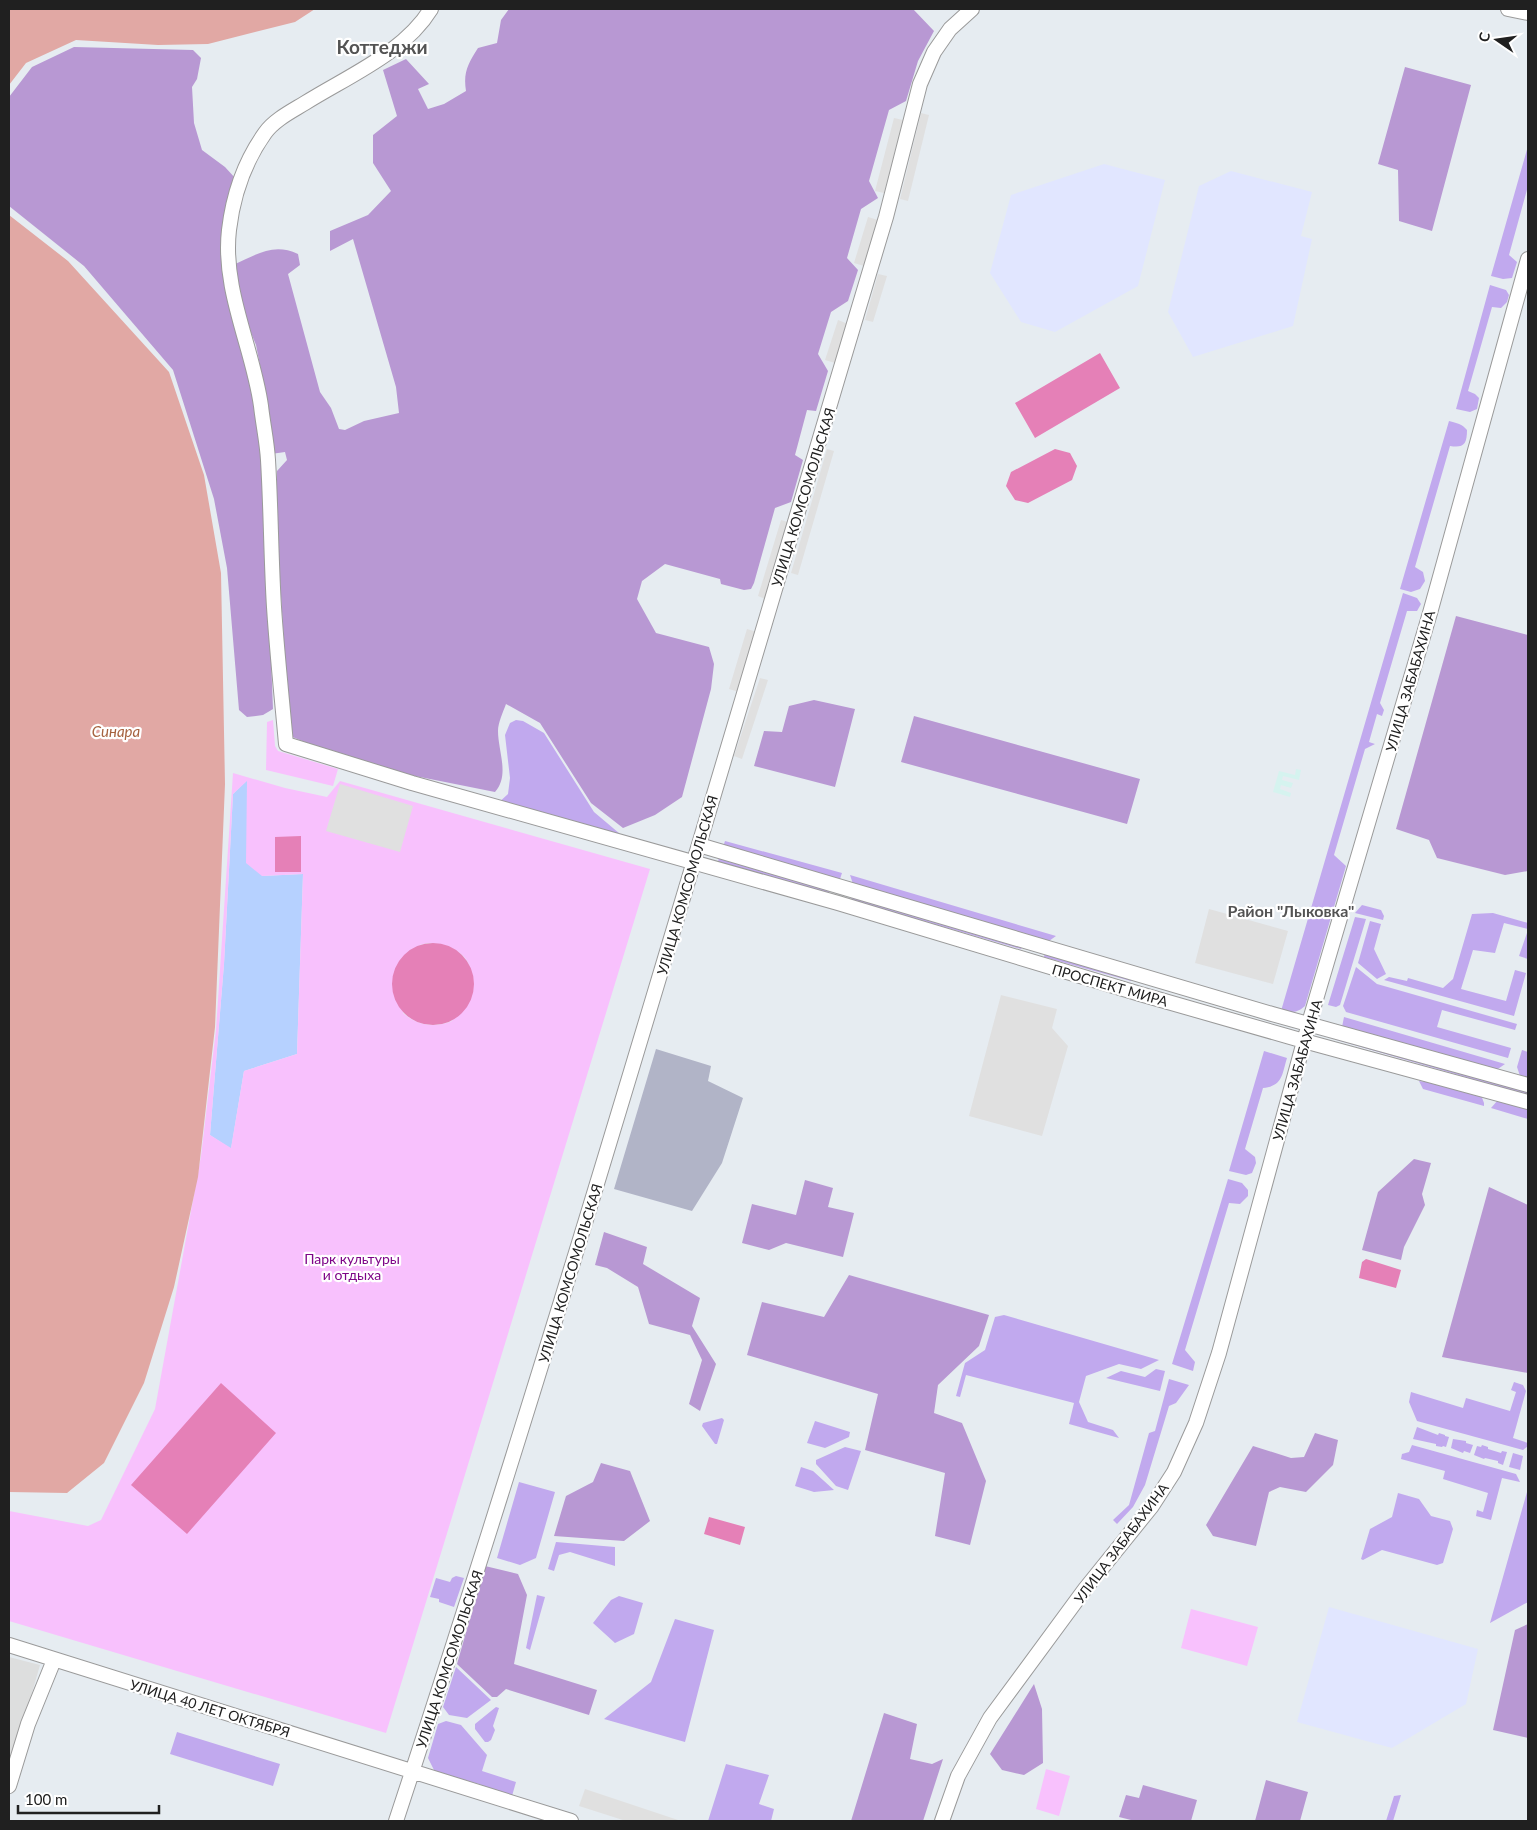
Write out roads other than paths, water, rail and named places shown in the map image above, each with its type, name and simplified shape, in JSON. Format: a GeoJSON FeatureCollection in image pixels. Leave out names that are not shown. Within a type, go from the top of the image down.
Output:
{"type":"FeatureCollection","features":[{"type":"Feature","properties":{"kind":"street","name":"ПРОСПЕКТ МИРА"},"geometry":{"type":"LineString","coordinates":[[431,9],[426,17],[406,37],[384,55],[287,114],[266,131],[250,157],[241,180],[229,230],[228,259],[234,297],[260,402],[268,458],[274,607],[286,744],[412,783],[838,903],[1140,994],[1528,1102]]}},
{"type":"Feature","properties":{"kind":"street","name":"УЛИЦА КОМСОМОЛЬСКАЯ"},"geometry":{"type":"LineString","coordinates":[[396,1821],[476,1576],[591,1206],[886,217],[920,84],[934,52],[950,29],[972,9]]}},
{"type":"Feature","properties":{"kind":"street"},"geometry":{"type":"LineString","coordinates":[[1508,9],[1528,13]]}},
{"type":"Feature","properties":{"kind":"street","name":"УЛИЦА ЗАБАБАХИНА"},"geometry":{"type":"LineString","coordinates":[[942,1821],[958,1776],[990,1718],[1093,1578],[1152,1506],[1174,1472],[1196,1423],[1219,1353],[1309,1023],[1430,613],[1528,259]]}},
{"type":"Feature","properties":{"kind":"street","name":"ПРОСПЕКТ МИРА"},"geometry":{"type":"LineString","coordinates":[[699,845],[1145,977],[1528,1085]]}},
{"type":"Feature","properties":{"kind":"street"},"geometry":{"type":"LineString","coordinates":[[838,903],[842,887]]}},
{"type":"Feature","properties":{"kind":"street"},"geometry":{"type":"LineString","coordinates":[[1027,961],[1032,943]]}},
{"type":"Feature","properties":{"kind":"street"},"geometry":{"type":"LineString","coordinates":[[1140,994],[1145,977]]}},
{"type":"Feature","properties":{"kind":"street","name":"УЛИЦА 40 ЛЕТ ОКТЯБРЯ"},"geometry":{"type":"LineString","coordinates":[[9,1645],[571,1821]]}},
{"type":"Feature","properties":{"kind":"street"},"geometry":{"type":"LineString","coordinates":[[9,1786],[28,1724],[54,1660]]}},
{"type":"Feature","properties":{"kind":"water"},"geometry":{"type":"Polygon","coordinates":[[[9,9],[315,9],[295,22],[208,44],[158,45],[76,40],[26,63],[9,85],[9,9]]]}},
{"type":"Feature","properties":{"kind":"water","name":"Синара"},"geometry":{"type":"Polygon","coordinates":[[[9,215],[68,261],[169,372],[204,475],[221,573],[225,784],[215,1027],[198,1177],[174,1287],[144,1383],[104,1463],[67,1493],[9,1492],[9,215]]]}},
{"type":"Feature","properties":{"kind":"district","name":"Коттеджи"},"geometry":{"type":"Point","coordinates":[382,46]}},
{"type":"Feature","properties":{"kind":"district","name":"Район \"Лыковка\""},"geometry":{"type":"Point","coordinates":[1291,910]}},
{"type":"Feature","properties":{"kind":"park label","name":"Парк культуры и отдыха"},"geometry":{"type":"Point","coordinates":[352,1266]}}]}
